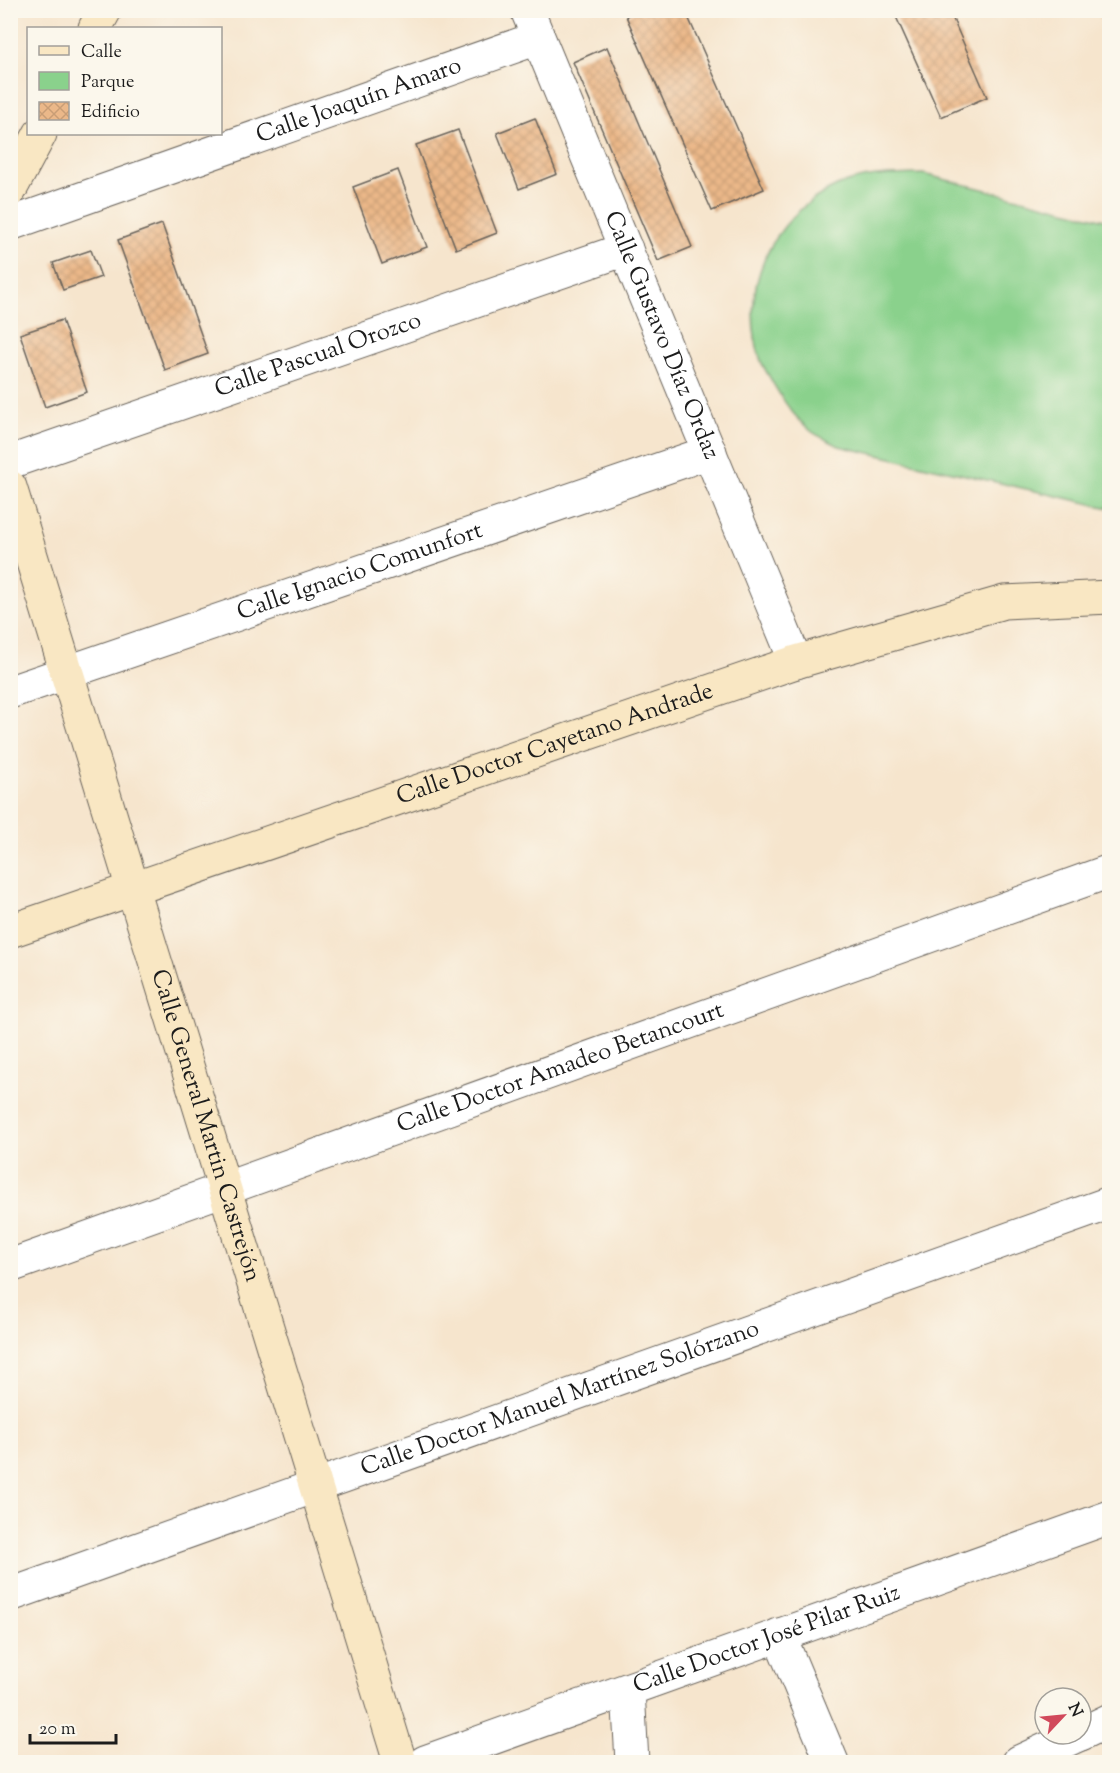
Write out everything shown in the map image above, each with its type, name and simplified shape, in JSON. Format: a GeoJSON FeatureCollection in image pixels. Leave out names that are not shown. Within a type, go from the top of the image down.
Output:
{"type":"FeatureCollection","features":[{"type":"Feature","properties":{"kind":"street"},"geometry":{"type":"LineString","coordinates":[[96,27],[105,10]]}},
{"type":"Feature","properties":{"kind":"street","name":"Calle Joaquín Amaro"},"geometry":{"type":"LineString","coordinates":[[10,224],[532,24]]}},
{"type":"Feature","properties":{"kind":"street","name":"Calle Gustavo Díaz Ordaz"},"geometry":{"type":"LineString","coordinates":[[532,24],[796,662]]}},
{"type":"Feature","properties":{"kind":"street"},"geometry":{"type":"LineString","coordinates":[[10,190],[39,135]]}},
{"type":"Feature","properties":{"kind":"street","name":"Calle Pascual Orozco"},"geometry":{"type":"LineString","coordinates":[[10,462],[626,249]]}},
{"type":"Feature","properties":{"kind":"street","name":"Calle Ignacio Comunfort"},"geometry":{"type":"LineString","coordinates":[[10,692],[710,452]]}},
{"type":"Feature","properties":{"kind":"street","name":"Calle General Martin Castrejón"},"geometry":{"type":"LineString","coordinates":[[10,487],[400,1762]]}},
{"type":"Feature","properties":{"kind":"street","name":"Calle Doctor Cayetano Andrade"},"geometry":{"type":"LineString","coordinates":[[10,931],[796,662],[1004,602],[1110,597]]}},
{"type":"Feature","properties":{"kind":"street","name":"Calle Doctor Amadeo Betancourt"},"geometry":{"type":"LineString","coordinates":[[10,1266],[1110,871]]}},
{"type":"Feature","properties":{"kind":"street","name":"Calle Doctor Manuel Martínez Solórzano"},"geometry":{"type":"LineString","coordinates":[[10,1595],[1110,1203]]}},
{"type":"Feature","properties":{"kind":"street","name":"Calle Doctor José Pilar Ruiz"},"geometry":{"type":"LineString","coordinates":[[425,1762],[1110,1517]]}},
{"type":"Feature","properties":{"kind":"street"},"geometry":{"type":"LineString","coordinates":[[779,1635],[832,1762]]}},
{"type":"Feature","properties":{"kind":"street"},"geometry":{"type":"LineString","coordinates":[[628,1690],[632,1762]]}},
{"type":"Feature","properties":{"kind":"street"},"geometry":{"type":"LineString","coordinates":[[1093,1728],[1110,1720]]}},
{"type":"Feature","properties":{"kind":"street"},"geometry":{"type":"LineString","coordinates":[[1019,1762],[1054,1746]]}},
{"type":"Feature","properties":{"kind":"green space"},"geometry":{"type":"Polygon","coordinates":[[[923,174],[1109,221],[1109,508],[839,446],[814,433],[800,421],[781,397],[765,370],[755,335],[753,308],[757,283],[765,258],[777,236],[793,216],[814,199],[847,182],[868,177],[923,174]]]}},
{"type":"Feature","properties":{"kind":"building"},"geometry":{"type":"Polygon","coordinates":[[[639,10],[685,10],[764,189],[712,211],[626,16],[639,10]]]}},
{"type":"Feature","properties":{"kind":"building"},"geometry":{"type":"Polygon","coordinates":[[[893,10],[949,10],[987,97],[941,117],[893,10]]]}},
{"type":"Feature","properties":{"kind":"building"},"geometry":{"type":"Polygon","coordinates":[[[1097,10],[1110,10],[1110,35],[1108,36],[1097,10]]]}},
{"type":"Feature","properties":{"kind":"building"},"geometry":{"type":"Polygon","coordinates":[[[607,47],[692,247],[658,261],[573,62],[607,47]]]}},
{"type":"Feature","properties":{"kind":"building"},"geometry":{"type":"Polygon","coordinates":[[[535,118],[557,174],[519,189],[497,133],[535,118]]]}},
{"type":"Feature","properties":{"kind":"building"},"geometry":{"type":"Polygon","coordinates":[[[458,130],[497,233],[456,249],[416,145],[458,130]]]}},
{"type":"Feature","properties":{"kind":"building"},"geometry":{"type":"Polygon","coordinates":[[[398,170],[427,247],[382,264],[353,187],[398,170]]]}},
{"type":"Feature","properties":{"kind":"building"},"geometry":{"type":"Polygon","coordinates":[[[162,224],[208,354],[165,370],[118,240],[162,224]]]}},
{"type":"Feature","properties":{"kind":"building"},"geometry":{"type":"Polygon","coordinates":[[[91,250],[101,277],[63,290],[53,263],[91,250]]]}},
{"type":"Feature","properties":{"kind":"building"},"geometry":{"type":"Polygon","coordinates":[[[62,320],[87,392],[45,407],[20,334],[62,320]]]}}]}
